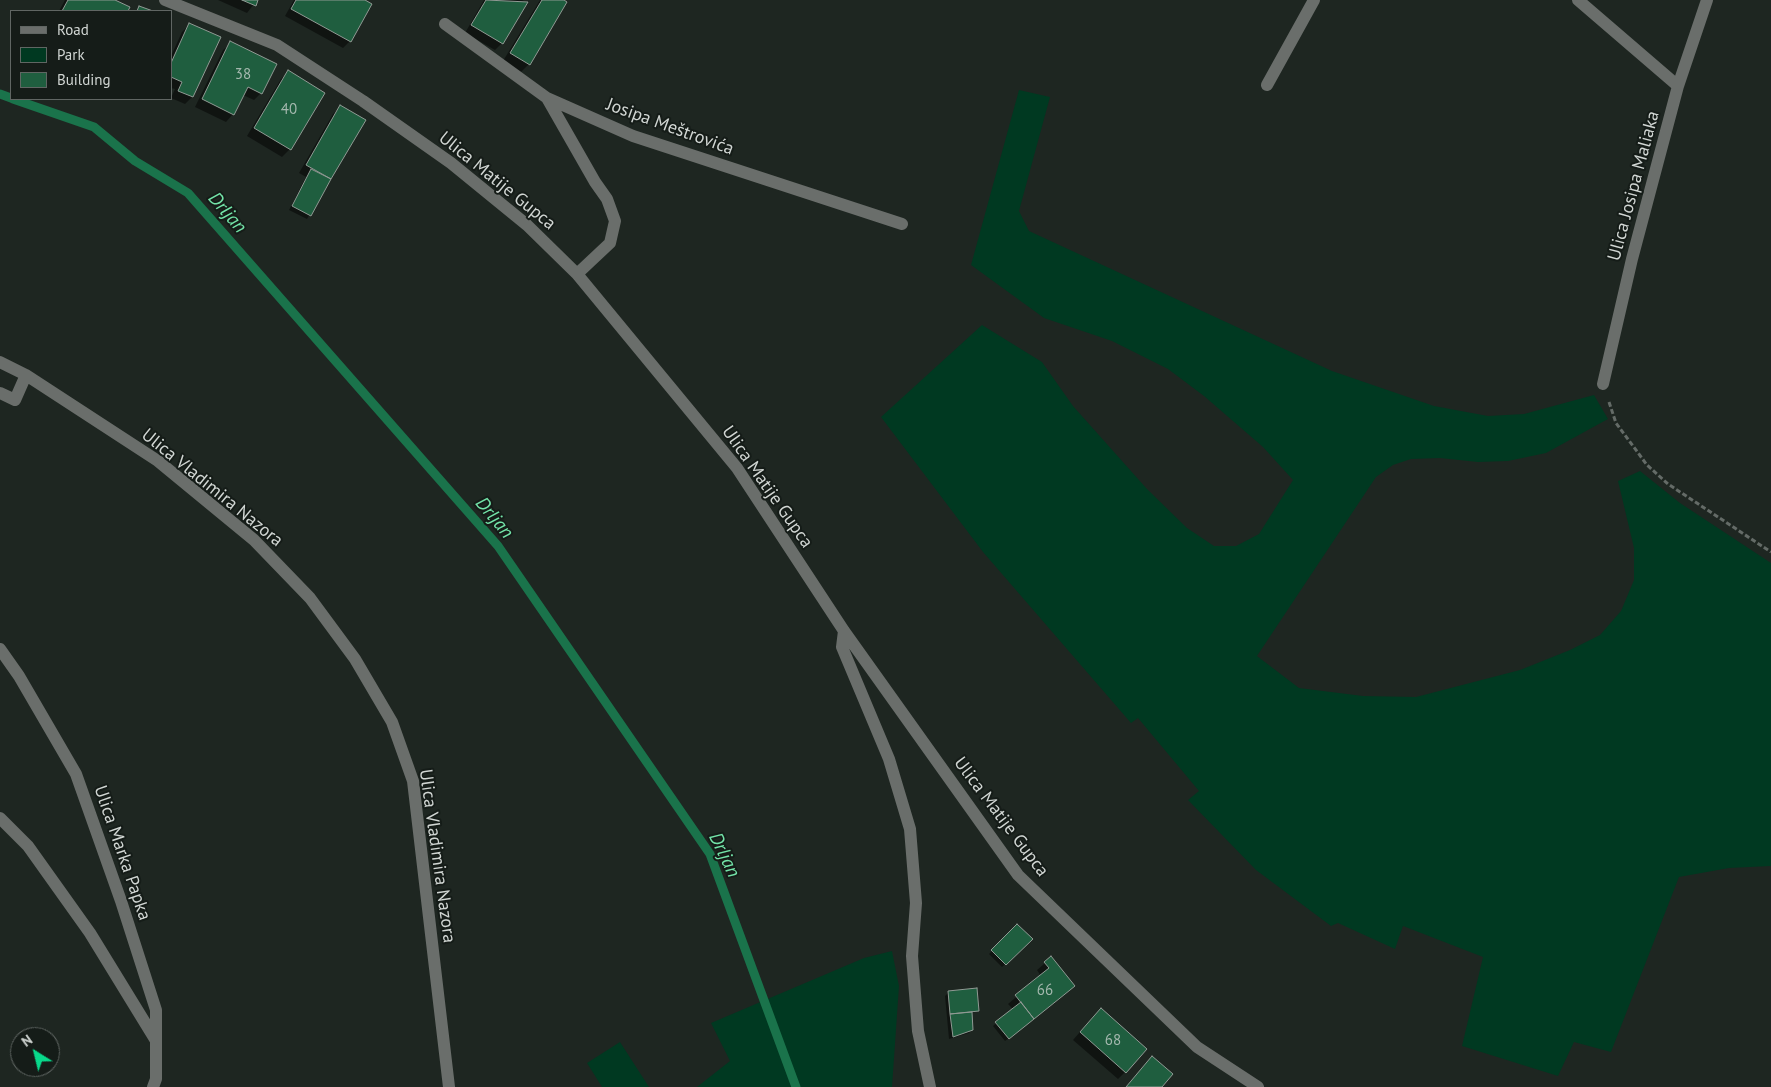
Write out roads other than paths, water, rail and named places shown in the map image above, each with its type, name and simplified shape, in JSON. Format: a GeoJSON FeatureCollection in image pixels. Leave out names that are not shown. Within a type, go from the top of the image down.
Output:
{"type":"FeatureCollection","features":[{"type":"Feature","properties":{"kind":"street","name":"Ulica Matije Gupca"},"geometry":{"type":"LineString","coordinates":[[165,0],[277,45],[363,101],[451,163],[527,225],[577,274],[737,468],[844,631],[1018,875],[1197,1047],[1258,1087]]}},
{"type":"Feature","properties":{"kind":"street"},"geometry":{"type":"LineString","coordinates":[[1267,84],[1314,0]]}},
{"type":"Feature","properties":{"kind":"street"},"geometry":{"type":"LineString","coordinates":[[1578,0],[1678,86]]}},
{"type":"Feature","properties":{"kind":"street","name":"Ulica Josipa Maliaka"},"geometry":{"type":"LineString","coordinates":[[1603,384],[1632,259],[1678,86],[1707,0]]}},
{"type":"Feature","properties":{"kind":"street","name":"Josipa Meštrovića"},"geometry":{"type":"LineString","coordinates":[[445,24],[548,98],[634,136],[902,224]]}},
{"type":"Feature","properties":{"kind":"street"},"geometry":{"type":"LineString","coordinates":[[548,98],[595,182],[608,199],[615,221],[610,243],[577,274]]}},
{"type":"Feature","properties":{"kind":"street","name":"Ulica Vladimira Nazora"},"geometry":{"type":"LineString","coordinates":[[0,362],[26,375],[158,461],[254,540],[310,598],[359,667],[392,722],[413,781],[449,1087]]}},
{"type":"Feature","properties":{"kind":"street"},"geometry":{"type":"LineString","coordinates":[[0,393],[15,400],[26,375]]}},
{"type":"Feature","properties":{"kind":"street"},"geometry":{"type":"LineString","coordinates":[[844,631],[842,647],[889,759],[910,828],[916,903],[912,956],[918,1031],[930,1087]]}},
{"type":"Feature","properties":{"kind":"street","name":"Ulica Marka Papka"},"geometry":{"type":"LineString","coordinates":[[0,649],[76,774],[156,1010],[156,1079],[153,1087]]}},
{"type":"Feature","properties":{"kind":"street"},"geometry":{"type":"LineString","coordinates":[[0,818],[28,846],[90,933],[155,1039]]}},
{"type":"Feature","properties":{"kind":"waterway","name":"Drljan"},"geometry":{"type":"LineString","coordinates":[[0,94],[10,98]]}},
{"type":"Feature","properties":{"kind":"waterway","name":"Drljan"},"geometry":{"type":"LineString","coordinates":[[16,100],[94,127],[135,161],[188,193],[498,546],[710,854],[796,1087]]}}]}
